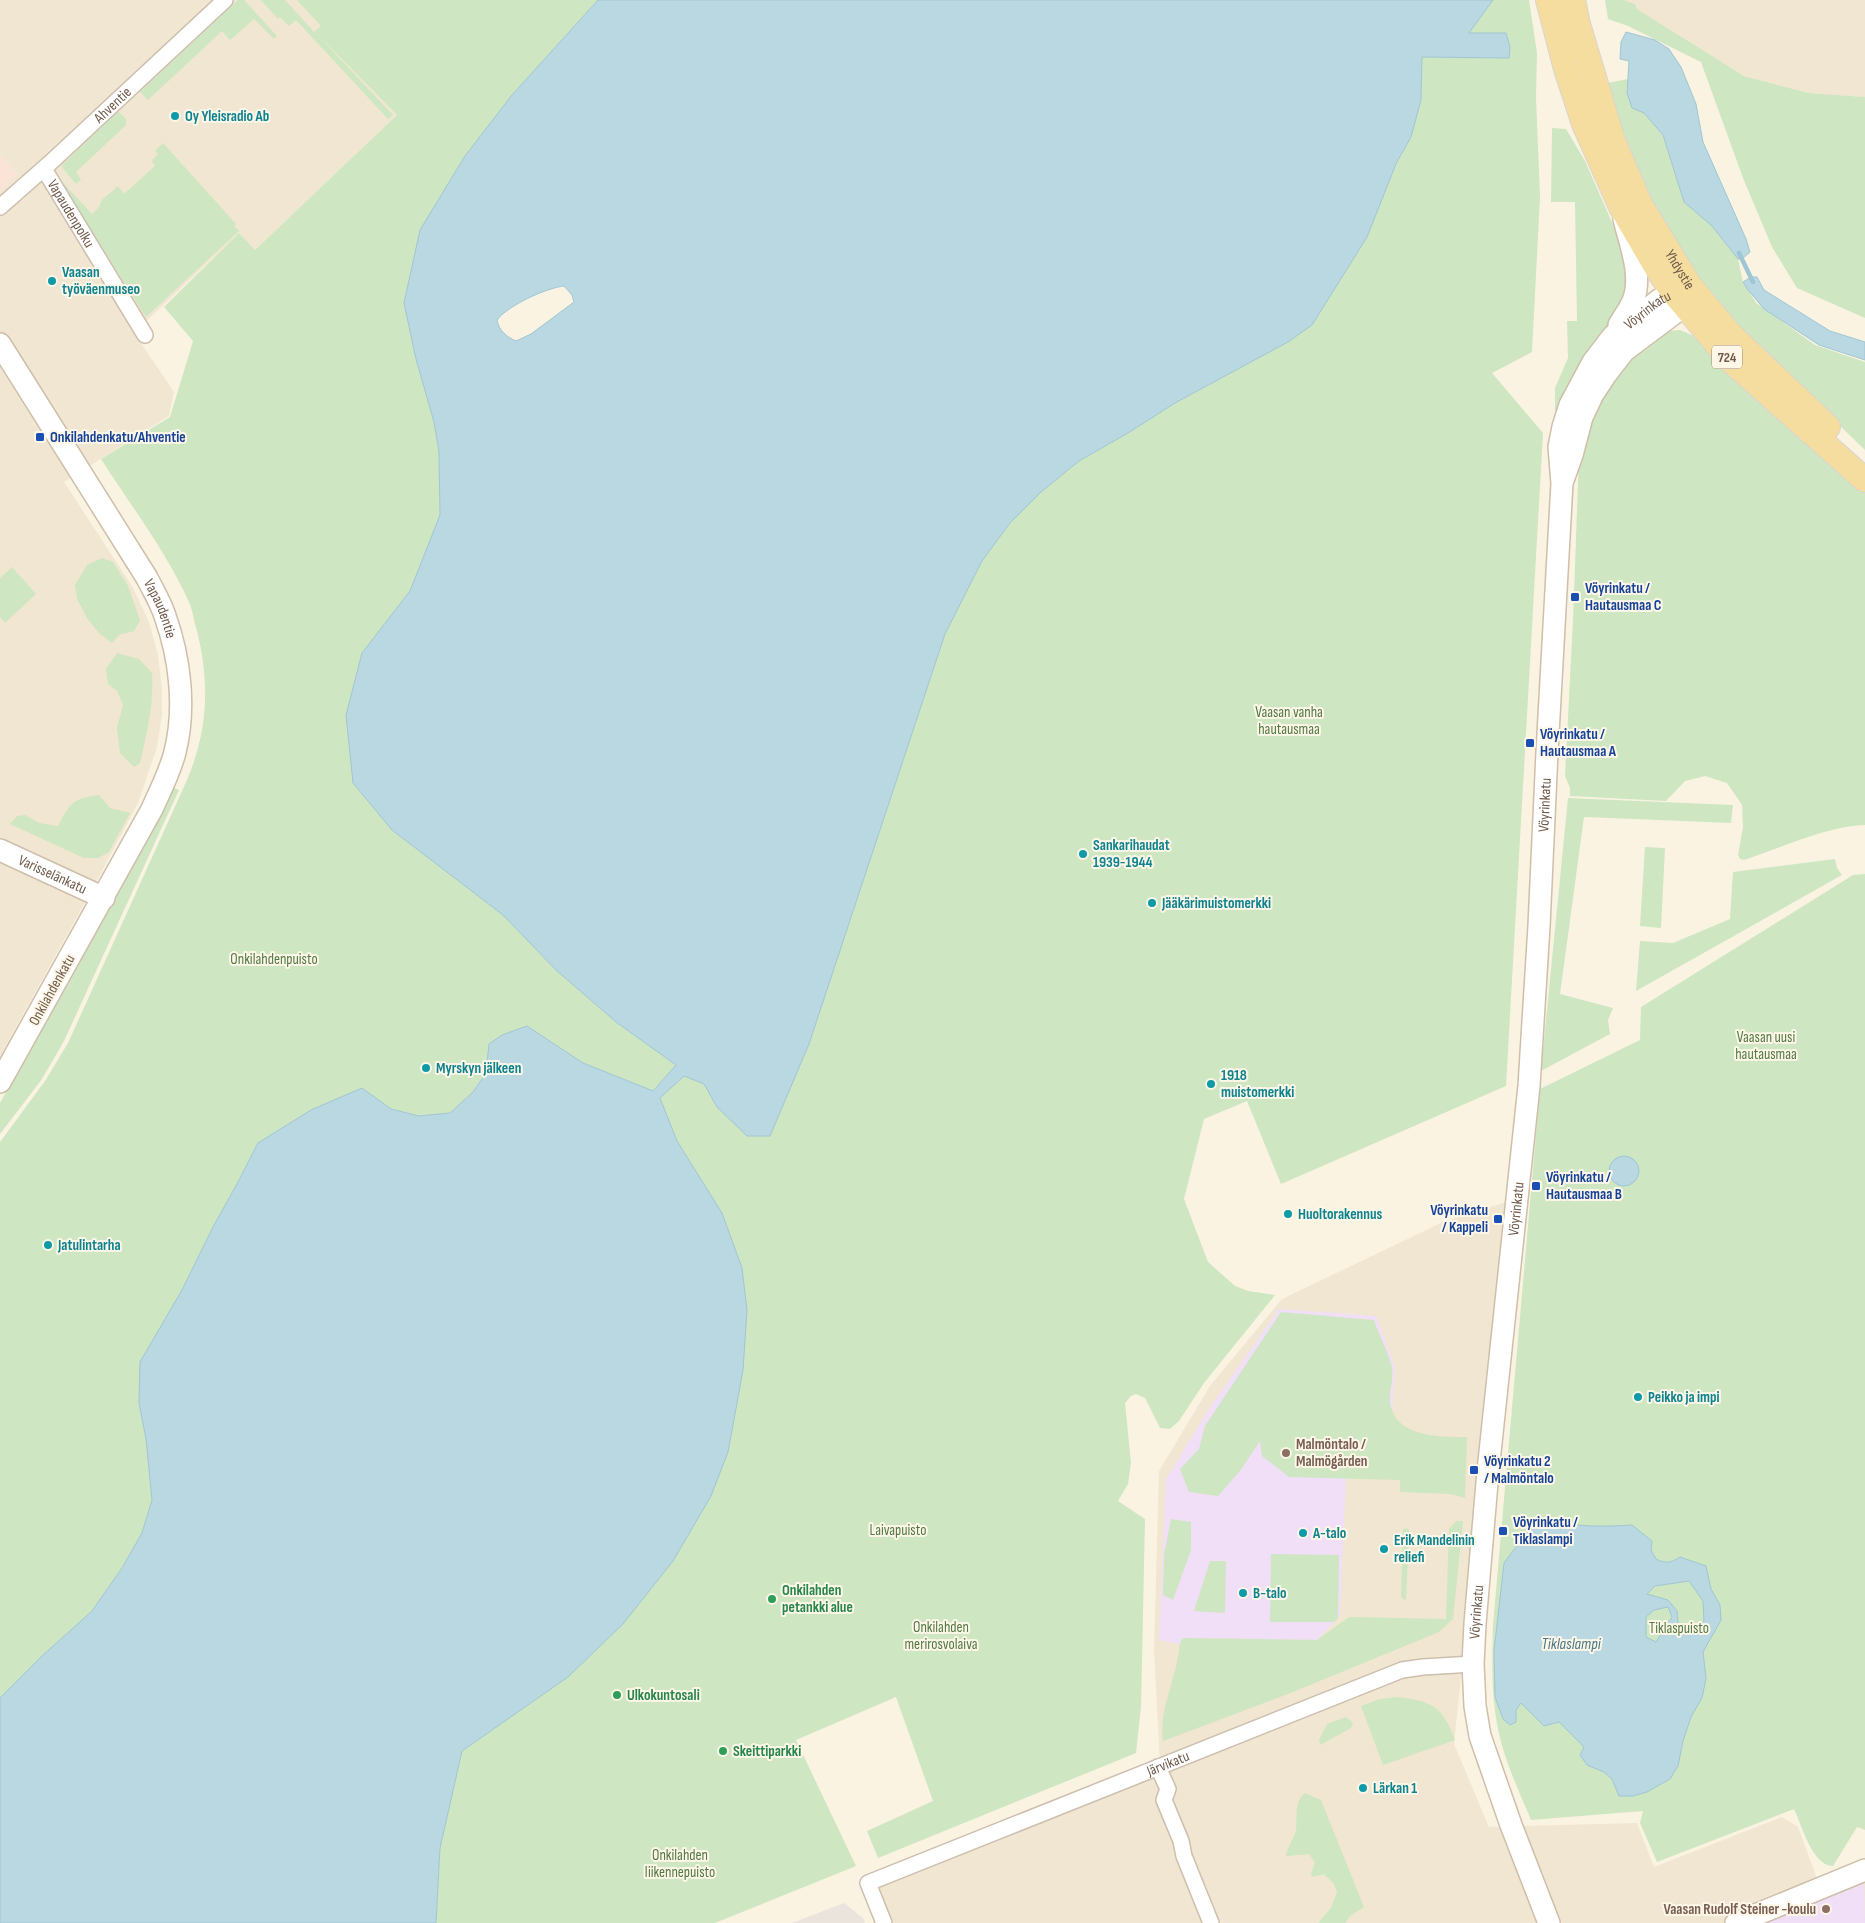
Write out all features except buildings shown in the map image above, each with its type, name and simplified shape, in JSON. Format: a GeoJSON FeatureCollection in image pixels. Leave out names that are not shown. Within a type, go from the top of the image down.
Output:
{"type":"FeatureCollection","features":[{"type":"Feature","properties":{"kind":"main road","name":"Yhdystie"},"geometry":{"type":"LineString","coordinates":[[1548,0],[1566,69],[1584,124],[1621,207],[1730,361],[1865,480]]}},
{"type":"Feature","properties":{"kind":"main road","name":"Yhdystie"},"geometry":{"type":"LineString","coordinates":[[1573,0],[1578,24],[1613,140],[1682,295],[1731,335],[1846,443],[1865,464]]}},
{"type":"Feature","properties":{"kind":"main road"},"geometry":{"type":"LineString","coordinates":[[1613,336],[1632,302],[1637,286],[1636,269],[1621,207]]}},
{"type":"Feature","properties":{"kind":"main road","name":"Vöyrinkatu"},"geometry":{"type":"LineString","coordinates":[[1549,1923],[1511,1825],[1480,1736],[1475,1706],[1473,1664],[1488,1471],[1529,1086],[1539,935],[1562,483],[1559,447],[1570,405],[1593,362],[1613,336],[1659,300],[1682,295]]}},
{"type":"Feature","properties":{"kind":"main road","name":"Vöyrinkatu"},"geometry":{"type":"LineString","coordinates":[[1562,483],[1582,417],[1606,373],[1624,351],[1644,334],[1682,295]]}},
{"type":"Feature","properties":{"kind":"main road","name":"Vapaudentie"},"geometry":{"type":"LineString","coordinates":[[0,344],[147,578],[165,615],[175,651],[180,687],[180,717],[175,751],[168,774],[152,809],[104,898]]}},
{"type":"Feature","properties":{"kind":"main road","name":"Varisselänkatu"},"geometry":{"type":"LineString","coordinates":[[0,850],[104,898]]}},
{"type":"Feature","properties":{"kind":"main road","name":"Onkilahdenkatu"},"geometry":{"type":"LineString","coordinates":[[0,1082],[104,898]]}},
{"type":"Feature","properties":{"kind":"main road"},"geometry":{"type":"LineString","coordinates":[[1736,1923],[1865,1870]]}},
{"type":"Feature","properties":{"kind":"street","name":"Ahventie"},"geometry":{"type":"LineString","coordinates":[[0,207],[44,169],[225,0]]}},
{"type":"Feature","properties":{"kind":"street","name":"Vapaudenpolku"},"geometry":{"type":"LineString","coordinates":[[44,169],[145,335]]}},
{"type":"Feature","properties":{"kind":"street","name":"Järvikatu"},"geometry":{"type":"LineString","coordinates":[[884,1923],[868,1883],[1402,1670],[1423,1666],[1473,1664]]}},
{"type":"Feature","properties":{"kind":"street"},"geometry":{"type":"LineString","coordinates":[[1158,1767],[1168,1790],[1164,1800],[1211,1923]]}},
{"type":"Feature","properties":{"kind":"shaded area"},"geometry":{"type":"Polygon","coordinates":[[[0,0],[347,0],[315,32],[397,115],[255,250],[239,233],[134,333],[174,392],[169,416],[64,482],[132,586],[149,622],[158,655],[162,689],[162,715],[157,747],[138,803],[0,1056],[0,0]]]}},
{"type":"Feature","properties":{"kind":"shaded area"},"geometry":{"type":"Polygon","coordinates":[[[1624,0],[1865,0],[1865,97],[1809,93],[1744,76],[1637,9],[1635,4],[1624,0]]]}},
{"type":"Feature","properties":{"kind":"shaded area"},"geometry":{"type":"Polygon","coordinates":[[[0,155],[18,174],[0,190],[0,155]]]}},
{"type":"Feature","properties":{"kind":"shaded area"},"geometry":{"type":"Polygon","coordinates":[[[1510,1201],[1454,1744],[1489,1827],[1637,1823],[1654,1867],[1782,1817],[1798,1827],[1823,1895],[1865,1883],[1865,1923],[893,1923],[875,1877],[1160,1763],[1154,1651],[1159,1471],[1210,1386],[1282,1299],[1443,1222],[1510,1201]]]}},
{"type":"Feature","properties":{"kind":"shaded area","name":"Malmöntalo / Malmögården"},"geometry":{"type":"Polygon","coordinates":[[[1279,1309],[1376,1316],[1395,1367],[1388,1479],[1346,1478],[1340,1616],[1317,1640],[1183,1638],[1179,1644],[1159,1640],[1166,1479],[1209,1409],[1279,1309]]]}},
{"type":"Feature","properties":{"kind":"shaded area","name":"Vaasan Rudolf Steiner -koulu"},"geometry":{"type":"Polygon","coordinates":[[[1864,1879],[1865,1923],[1752,1923],[1864,1879]]]}},
{"type":"Feature","properties":{"kind":"shaded area"},"geometry":{"type":"Polygon","coordinates":[[[844,1903],[863,1918],[865,1923],[792,1923],[844,1903]]]}},
{"type":"Feature","properties":{"kind":"green space"},"geometry":{"type":"Polygon","coordinates":[[[238,0],[244,0],[277,36],[274,39],[254,19],[230,40],[222,31],[148,100],[140,92],[238,0]]]}},
{"type":"Feature","properties":{"kind":"green space","name":"Onkilahdenpuisto"},"geometry":{"type":"Polygon","coordinates":[[[261,0],[285,0],[314,32],[321,26],[297,0],[598,0],[512,95],[404,303],[416,359],[434,422],[439,452],[440,515],[410,591],[362,653],[392,830],[503,915],[556,970],[616,1022],[676,1065],[653,1091],[583,1063],[527,1026],[489,1044],[486,1072],[473,1092],[450,1113],[419,1116],[391,1109],[362,1089],[258,1143],[182,1290],[139,1403],[146,1439],[152,1500],[142,1533],[122,1568],[92,1611],[42,1656],[0,1698],[0,1142],[45,1081],[68,1043],[187,780],[199,743],[205,707],[204,670],[189,602],[159,547],[101,459],[170,417],[193,341],[164,307],[239,233],[255,250],[397,115],[315,32],[393,115],[388,119],[296,20],[289,26],[280,17],[278,19],[261,0]]]}},
{"type":"Feature","properties":{"kind":"green space"},"geometry":{"type":"Polygon","coordinates":[[[1493,0],[1529,0],[1537,53],[1536,97],[1540,197],[1532,352],[1492,373],[1543,433],[1506,1086],[1281,1184],[1247,1101],[1204,1119],[1184,1199],[1208,1262],[1235,1286],[1248,1291],[1275,1295],[1204,1383],[1179,1421],[1170,1429],[1160,1428],[1145,1398],[1136,1394],[1131,1396],[1125,1403],[1131,1463],[1128,1484],[1118,1501],[1145,1519],[1141,1707],[1136,1753],[878,1858],[867,1831],[933,1801],[896,1697],[796,1740],[856,1866],[715,1923],[436,1923],[440,1848],[462,1751],[568,1677],[623,1624],[673,1561],[722,1213],[677,1141],[660,1098],[684,1076],[704,1084],[717,1107],[848,927],[945,634],[982,561],[1010,523],[1041,492],[1079,461],[1175,403],[1288,342],[1312,325],[1411,137],[1421,100],[1422,57],[1508,58],[1468,33],[1493,0]]]}},
{"type":"Feature","properties":{"kind":"green space"},"geometry":{"type":"Polygon","coordinates":[[[1605,0],[1624,0],[1635,4],[1637,9],[1744,76],[1809,93],[1865,97],[1865,318],[1797,288],[1772,247],[1743,178],[1701,62],[1628,26],[1608,19],[1605,0]]]}},
{"type":"Feature","properties":{"kind":"green space"},"geometry":{"type":"Polygon","coordinates":[[[1628,79],[1627,93],[1663,135],[1684,202],[1712,226],[1738,259],[1743,282],[1756,303],[1815,345],[1865,362],[1865,450],[1735,324],[1693,271],[1646,194],[1602,84],[1628,79]]]}},
{"type":"Feature","properties":{"kind":"green space"},"geometry":{"type":"Polygon","coordinates":[[[118,111],[126,119],[126,125],[76,172],[81,180],[76,184],[61,166],[118,111]]]}},
{"type":"Feature","properties":{"kind":"green space"},"geometry":{"type":"Polygon","coordinates":[[[1552,128],[1566,129],[1585,161],[1625,252],[1627,286],[1622,301],[1555,431],[1555,388],[1568,358],[1567,321],[1577,321],[1575,202],[1551,202],[1552,128]]]}},
{"type":"Feature","properties":{"kind":"green space"},"geometry":{"type":"Polygon","coordinates":[[[163,143],[236,224],[234,226],[239,231],[146,317],[56,175],[92,214],[99,207],[102,200],[118,186],[124,194],[155,166],[152,161],[158,154],[155,151],[163,143]]]}},
{"type":"Feature","properties":{"kind":"green space"},"geometry":{"type":"Polygon","coordinates":[[[1680,330],[1694,336],[1806,441],[1865,492],[1865,825],[1850,826],[1820,833],[1744,860],[1740,859],[1738,855],[1743,827],[1742,805],[1727,783],[1705,776],[1685,781],[1666,801],[1570,796],[1570,788],[1565,776],[1579,455],[1585,427],[1626,358],[1666,331],[1680,330]]]}},
{"type":"Feature","properties":{"kind":"green space"},"geometry":{"type":"Polygon","coordinates":[[[102,558],[113,562],[128,586],[140,620],[134,631],[119,635],[112,643],[100,634],[87,618],[77,599],[75,585],[87,565],[102,558]]]}},
{"type":"Feature","properties":{"kind":"green space"},"geometry":{"type":"Polygon","coordinates":[[[12,567],[36,594],[5,623],[0,617],[0,578],[12,567]]]}},
{"type":"Feature","properties":{"kind":"green space"},"geometry":{"type":"Polygon","coordinates":[[[117,653],[139,659],[152,673],[152,696],[147,730],[140,763],[134,767],[120,753],[117,728],[123,705],[117,691],[108,684],[106,669],[117,653]]]}},
{"type":"Feature","properties":{"kind":"green space"},"geometry":{"type":"Polygon","coordinates":[[[174,788],[179,790],[64,1041],[42,1079],[0,1134],[0,1103],[174,788]]]}},
{"type":"Feature","properties":{"kind":"green space"},"geometry":{"type":"Polygon","coordinates":[[[99,795],[110,808],[130,813],[109,852],[98,858],[84,858],[10,824],[17,816],[25,815],[39,823],[58,826],[73,803],[83,798],[99,795]]]}},
{"type":"Feature","properties":{"kind":"green space"},"geometry":{"type":"Polygon","coordinates":[[[1568,798],[1733,805],[1731,823],[1584,817],[1560,994],[1613,1008],[1608,1020],[1610,1034],[1541,1071],[1568,798]]]}},
{"type":"Feature","properties":{"kind":"green space"},"geometry":{"type":"Polygon","coordinates":[[[1645,847],[1665,848],[1661,928],[1640,926],[1645,847]]]}},
{"type":"Feature","properties":{"kind":"green space"},"geometry":{"type":"Polygon","coordinates":[[[1835,859],[1837,868],[1842,875],[1636,991],[1640,941],[1673,943],[1730,919],[1733,872],[1835,859]]]}},
{"type":"Feature","properties":{"kind":"green space","name":"Tiklaspuisto"},"geometry":{"type":"Polygon","coordinates":[[[1865,874],[1865,1830],[1857,1827],[1833,1866],[1826,1864],[1819,1859],[1809,1844],[1794,1809],[1657,1862],[1640,1823],[1643,1811],[1531,1820],[1504,1752],[1494,1703],[1492,1677],[1493,1625],[1540,1089],[1640,1040],[1641,1007],[1853,875],[1865,874]]]}},
{"type":"Feature","properties":{"kind":"green space"},"geometry":{"type":"Polygon","coordinates":[[[1281,1312],[1374,1320],[1392,1367],[1390,1402],[1393,1414],[1400,1423],[1420,1433],[1445,1437],[1467,1437],[1465,1498],[1451,1494],[1400,1492],[1400,1480],[1289,1477],[1262,1456],[1260,1441],[1240,1471],[1218,1496],[1189,1492],[1180,1469],[1199,1449],[1205,1426],[1281,1312]]]}},
{"type":"Feature","properties":{"kind":"green space"},"geometry":{"type":"Polygon","coordinates":[[[1171,1519],[1191,1522],[1191,1550],[1173,1600],[1163,1595],[1164,1555],[1171,1519]]]}},
{"type":"Feature","properties":{"kind":"green space"},"geometry":{"type":"Polygon","coordinates":[[[1456,1521],[1463,1521],[1453,1619],[1439,1632],[1288,1694],[1163,1741],[1163,1719],[1183,1638],[1317,1640],[1349,1617],[1446,1619],[1449,1529],[1456,1521]]]}},
{"type":"Feature","properties":{"kind":"green space"},"geometry":{"type":"Polygon","coordinates":[[[1403,1529],[1409,1530],[1406,1600],[1401,1596],[1403,1529]]]}},
{"type":"Feature","properties":{"kind":"green space"},"geometry":{"type":"Polygon","coordinates":[[[1271,1554],[1339,1555],[1338,1618],[1334,1622],[1270,1622],[1271,1554]]]}},
{"type":"Feature","properties":{"kind":"green space"},"geometry":{"type":"Polygon","coordinates":[[[1210,1561],[1226,1561],[1225,1613],[1194,1611],[1210,1561]]]}},
{"type":"Feature","properties":{"kind":"green space"},"geometry":{"type":"Polygon","coordinates":[[[1398,1697],[1420,1701],[1435,1708],[1446,1720],[1455,1740],[1383,1765],[1361,1706],[1380,1699],[1398,1697]]]}},
{"type":"Feature","properties":{"kind":"green space"},"geometry":{"type":"Polygon","coordinates":[[[1346,1717],[1353,1723],[1351,1728],[1320,1745],[1319,1740],[1327,1724],[1346,1717]]]}},
{"type":"Feature","properties":{"kind":"green space"},"geometry":{"type":"Polygon","coordinates":[[[1305,1793],[1321,1800],[1364,1907],[1350,1916],[1345,1923],[1318,1923],[1331,1908],[1337,1892],[1334,1884],[1324,1874],[1313,1877],[1311,1874],[1315,1862],[1309,1854],[1286,1856],[1296,1830],[1297,1805],[1305,1793]]]}},
{"type":"Feature","properties":{"kind":"water"},"geometry":{"type":"Polygon","coordinates":[[[598,0],[1493,0],[1469,33],[1506,33],[1510,47],[1509,58],[1422,57],[1421,100],[1411,137],[1396,164],[1367,237],[1312,325],[1288,342],[1175,403],[1079,461],[1041,492],[1010,523],[982,561],[945,634],[809,1044],[770,1136],[747,1136],[717,1107],[704,1084],[684,1076],[660,1098],[677,1141],[722,1213],[742,1268],[747,1310],[743,1370],[728,1452],[711,1496],[673,1561],[623,1624],[568,1677],[462,1751],[440,1848],[436,1923],[0,1923],[0,1698],[42,1656],[92,1611],[122,1568],[142,1533],[152,1500],[146,1439],[139,1403],[140,1362],[182,1290],[258,1143],[311,1110],[362,1088],[391,1109],[419,1116],[450,1113],[473,1092],[486,1073],[489,1044],[502,1035],[527,1026],[583,1063],[653,1091],[676,1065],[616,1022],[556,970],[503,915],[392,830],[353,783],[346,715],[362,653],[410,591],[440,515],[439,452],[434,422],[416,359],[404,303],[420,230],[465,156],[512,95],[598,0]],[[564,286],[538,294],[509,309],[497,320],[498,324],[504,333],[516,341],[531,334],[574,302],[572,295],[564,286]]]}},
{"type":"Feature","properties":{"kind":"water"},"geometry":{"type":"Polygon","coordinates":[[[1626,32],[1655,40],[1669,49],[1681,67],[1696,104],[1703,142],[1746,239],[1750,252],[1742,259],[1738,259],[1712,226],[1684,202],[1663,135],[1644,113],[1632,108],[1627,93],[1629,61],[1620,59],[1621,42],[1626,32]]]}},
{"type":"Feature","properties":{"kind":"water"},"geometry":{"type":"Polygon","coordinates":[[[1751,277],[1757,277],[1764,290],[1830,331],[1865,342],[1865,360],[1819,345],[1764,309],[1743,282],[1751,277]]]}},
{"type":"Feature","properties":{"kind":"water"},"geometry":{"type":"Polygon","coordinates":[[[1624,1156],[1635,1160],[1639,1171],[1635,1182],[1624,1186],[1613,1182],[1609,1171],[1613,1160],[1624,1156]]]}},
{"type":"Feature","properties":{"kind":"water","name":"Tiklaslampi"},"geometry":{"type":"Polygon","coordinates":[[[1551,1521],[1592,1526],[1632,1525],[1652,1541],[1651,1550],[1656,1559],[1668,1562],[1680,1557],[1706,1566],[1711,1589],[1720,1605],[1721,1620],[1703,1652],[1706,1678],[1702,1698],[1691,1717],[1683,1741],[1678,1766],[1670,1779],[1647,1792],[1633,1796],[1619,1796],[1612,1779],[1604,1772],[1587,1765],[1580,1755],[1584,1747],[1559,1722],[1544,1726],[1521,1703],[1516,1710],[1516,1722],[1510,1725],[1503,1719],[1495,1697],[1494,1651],[1504,1563],[1534,1523],[1551,1521]],[[1689,1581],[1655,1586],[1647,1594],[1668,1600],[1677,1611],[1679,1633],[1690,1635],[1704,1621],[1703,1601],[1689,1581]],[[1668,1607],[1654,1610],[1646,1617],[1646,1637],[1656,1642],[1672,1617],[1668,1607]]]}},
{"type":"Feature","properties":{"kind":"waterway"},"geometry":{"type":"LineString","coordinates":[[1739,253],[1753,282]]}},
{"type":"Feature","properties":{"kind":"place","name":"Oy Yleisradio Ab"},"geometry":{"type":"Point","coordinates":[175,116]}},
{"type":"Feature","properties":{"kind":"place","name":"Vaasan työväenmuseo"},"geometry":{"type":"Point","coordinates":[52,281]}},
{"type":"Feature","properties":{"kind":"place","name":"Onkilahdenkatu/Ahventie"},"geometry":{"type":"Point","coordinates":[40,437]}},
{"type":"Feature","properties":{"kind":"place","name":"Vöyrinkatu / Hautausmaa C"},"geometry":{"type":"Point","coordinates":[1575,597]}},
{"type":"Feature","properties":{"kind":"place","name":"Vöyrinkatu / Hautausmaa A"},"geometry":{"type":"Point","coordinates":[1530,743]}},
{"type":"Feature","properties":{"kind":"place","name":"Sankarihaudat 1939-1944"},"geometry":{"type":"Point","coordinates":[1083,854]}},
{"type":"Feature","properties":{"kind":"place","name":"Jääkärimuistomerkki"},"geometry":{"type":"Point","coordinates":[1152,903]}},
{"type":"Feature","properties":{"kind":"place","name":"Myrskyn jälkeen"},"geometry":{"type":"Point","coordinates":[426,1068]}},
{"type":"Feature","properties":{"kind":"place","name":"1918 muistomerkki"},"geometry":{"type":"Point","coordinates":[1211,1084]}},
{"type":"Feature","properties":{"kind":"place","name":"Vöyrinkatu / Hautausmaa B"},"geometry":{"type":"Point","coordinates":[1536,1186]}},
{"type":"Feature","properties":{"kind":"place","name":"Huoltorakennus"},"geometry":{"type":"Point","coordinates":[1288,1214]}},
{"type":"Feature","properties":{"kind":"place","name":"Vöyrinkatu / Kappeli"},"geometry":{"type":"Point","coordinates":[1498,1219]}},
{"type":"Feature","properties":{"kind":"place","name":"Jatulintarha"},"geometry":{"type":"Point","coordinates":[48,1245]}},
{"type":"Feature","properties":{"kind":"place","name":"Peikko ja impi"},"geometry":{"type":"Point","coordinates":[1638,1397]}},
{"type":"Feature","properties":{"kind":"place","name":"Malmöntalo / Malmögården"},"geometry":{"type":"Point","coordinates":[1286,1453]}},
{"type":"Feature","properties":{"kind":"place","name":"Vöyrinkatu 2 / Malmöntalo"},"geometry":{"type":"Point","coordinates":[1474,1470]}},
{"type":"Feature","properties":{"kind":"place","name":"Vöyrinkatu / Tiklaslampi"},"geometry":{"type":"Point","coordinates":[1503,1531]}},
{"type":"Feature","properties":{"kind":"place","name":"A-talo"},"geometry":{"type":"Point","coordinates":[1303,1533]}},
{"type":"Feature","properties":{"kind":"place","name":"Erik Mandelinin reliefi"},"geometry":{"type":"Point","coordinates":[1384,1549]}},
{"type":"Feature","properties":{"kind":"place","name":"B-talo"},"geometry":{"type":"Point","coordinates":[1243,1593]}},
{"type":"Feature","properties":{"kind":"place","name":"Onkilahden petankki alue"},"geometry":{"type":"Point","coordinates":[772,1599]}},
{"type":"Feature","properties":{"kind":"place","name":"Ulkokuntosali"},"geometry":{"type":"Point","coordinates":[617,1695]}},
{"type":"Feature","properties":{"kind":"place","name":"Skeittiparkki"},"geometry":{"type":"Point","coordinates":[723,1751]}},
{"type":"Feature","properties":{"kind":"place","name":"Lärkan 1"},"geometry":{"type":"Point","coordinates":[1363,1788]}},
{"type":"Feature","properties":{"kind":"place","name":"Vaasan Rudolf Steiner -koulu"},"geometry":{"type":"Point","coordinates":[1826,1909]}},
{"type":"Feature","properties":{"kind":"park label","name":"Vaasan vanha hautausmaa"},"geometry":{"type":"Point","coordinates":[1289,720]}},
{"type":"Feature","properties":{"kind":"park label","name":"Vaasan uusi hautausmaa"},"geometry":{"type":"Point","coordinates":[1766,1046]}},
{"type":"Feature","properties":{"kind":"park label","name":"Laivapuisto"},"geometry":{"type":"Point","coordinates":[898,1530]}},
{"type":"Feature","properties":{"kind":"park label","name":"Onkilahden merirosvolaiva"},"geometry":{"type":"Point","coordinates":[941,1636]}},
{"type":"Feature","properties":{"kind":"park label","name":"Onkilahden liikennepuisto"},"geometry":{"type":"Point","coordinates":[680,1864]}}]}
